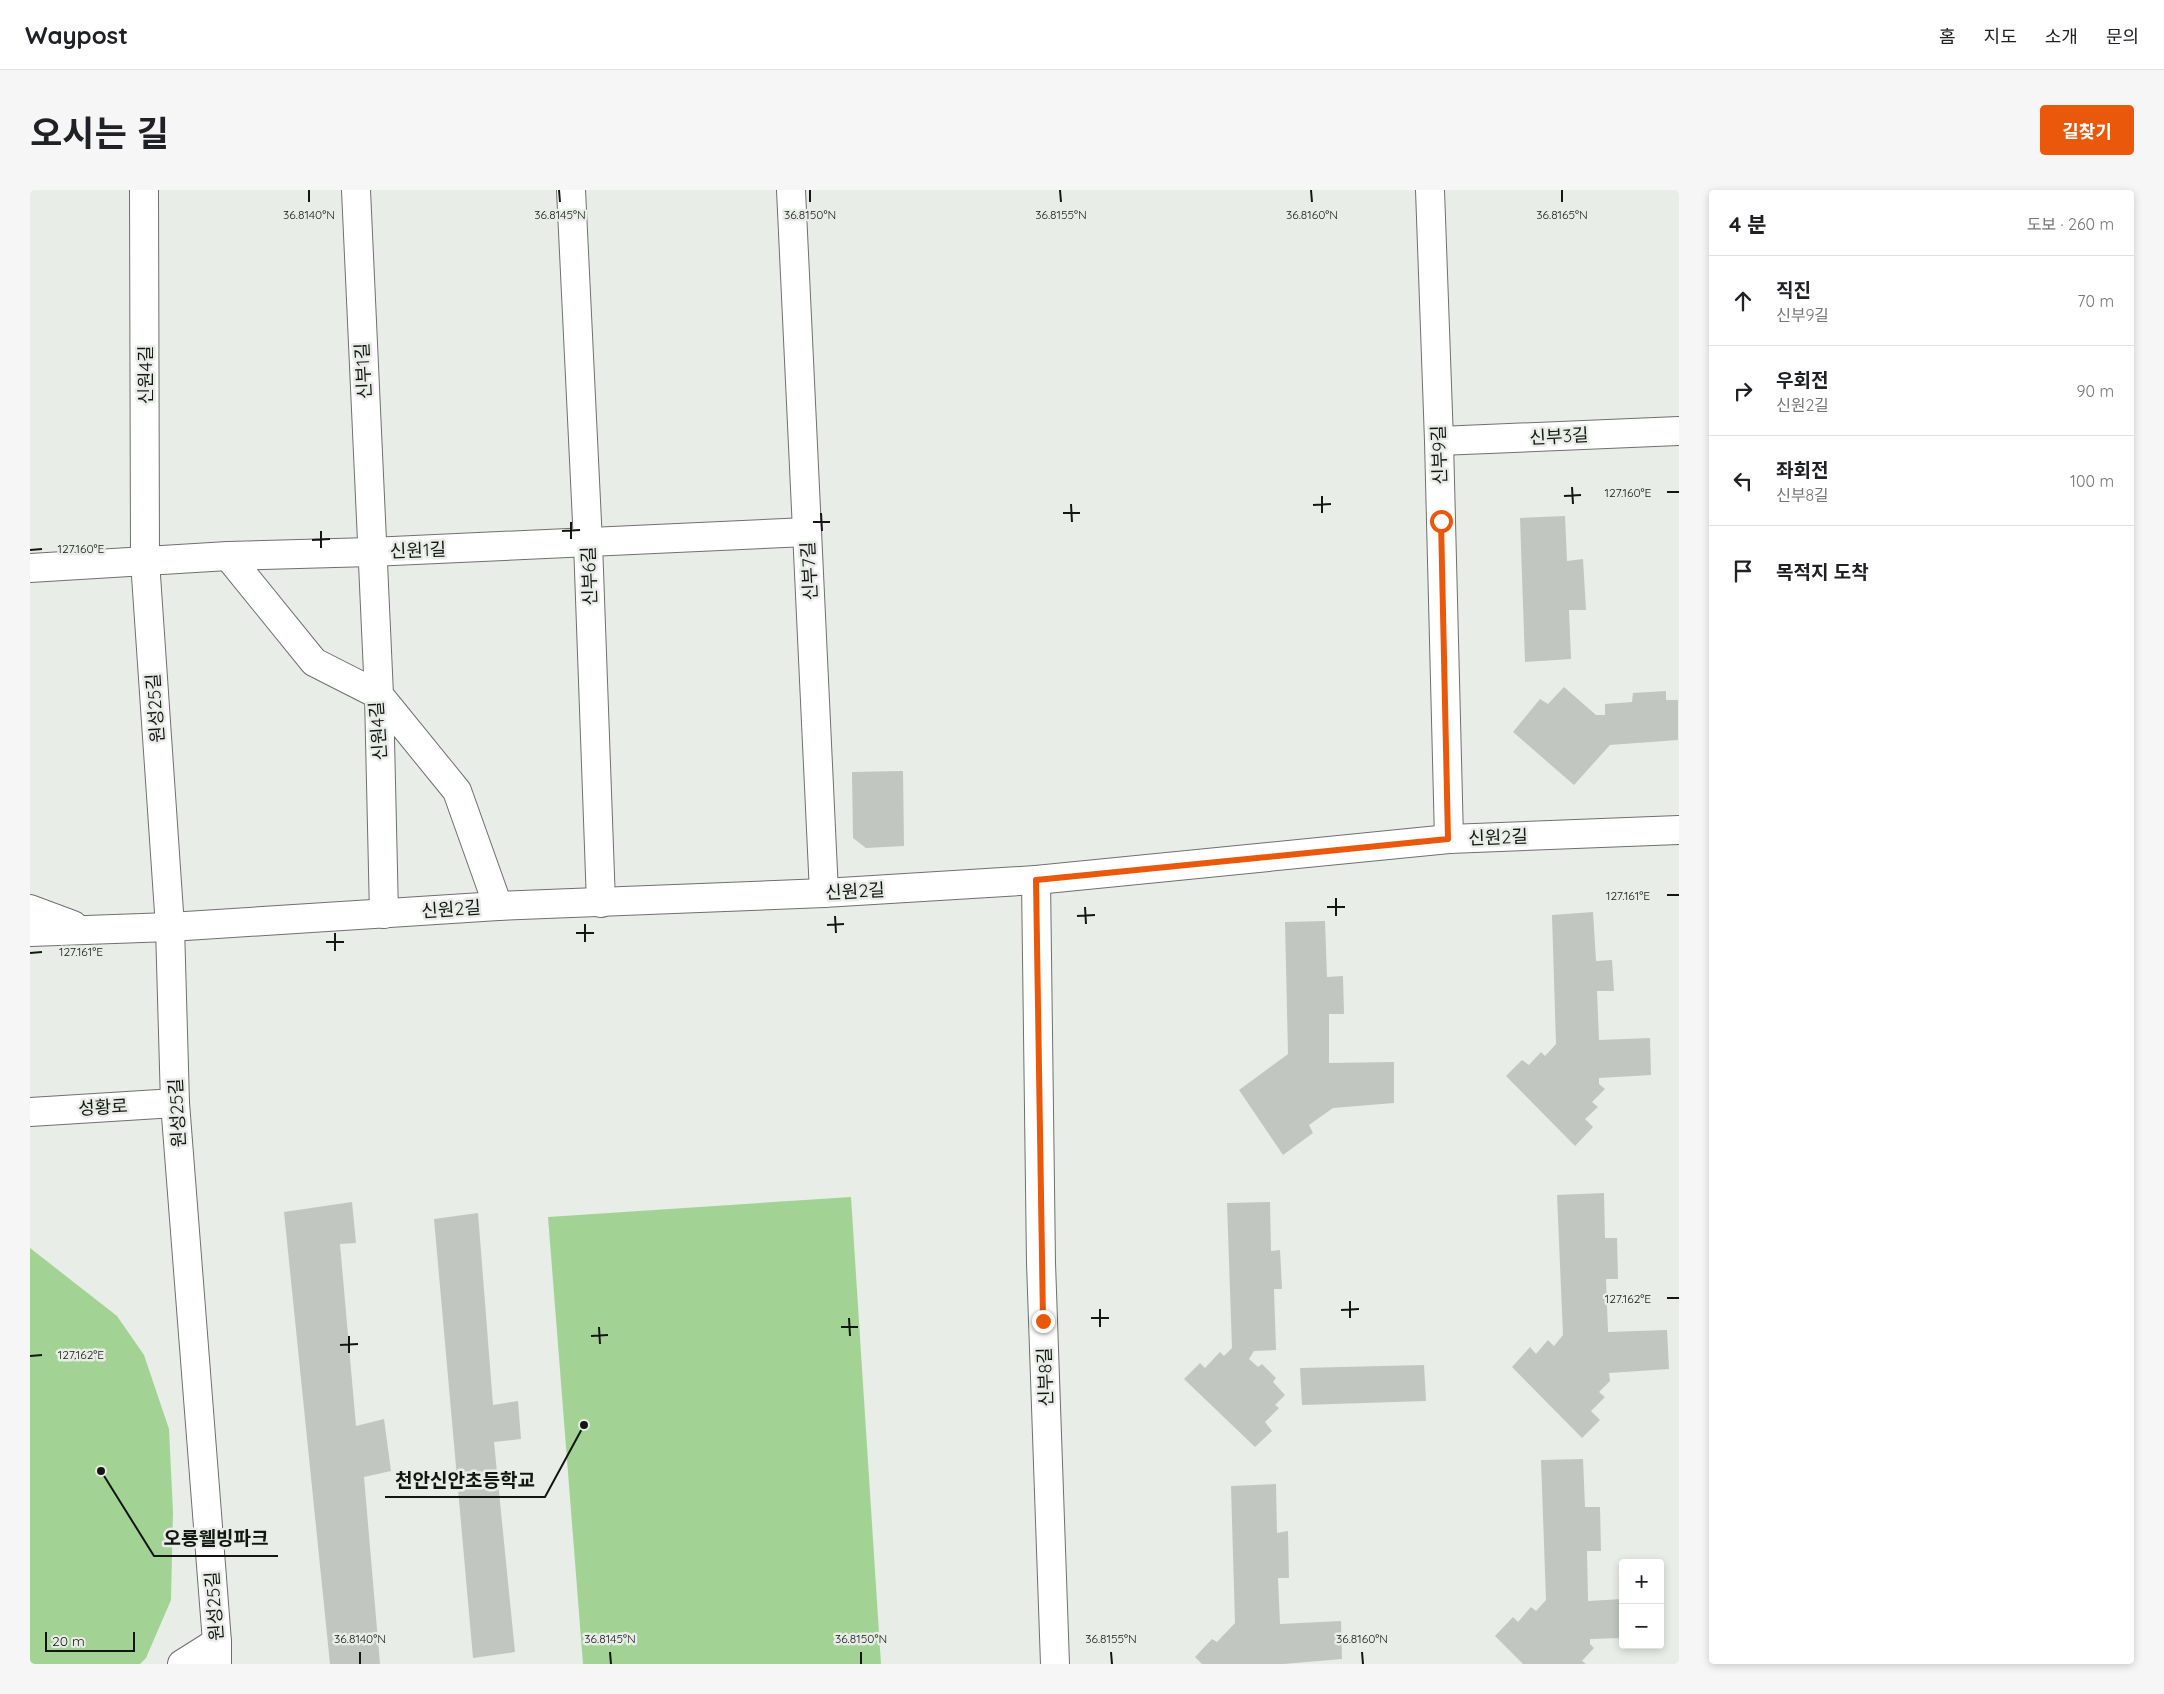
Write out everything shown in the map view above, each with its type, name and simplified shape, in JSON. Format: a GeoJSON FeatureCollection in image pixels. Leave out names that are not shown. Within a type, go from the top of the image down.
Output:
{"type":"FeatureCollection","features":[{"type":"Feature","properties":{"kind":"street","name":"신원4길"},"geometry":{"type":"LineString","coordinates":[[144,190],[145,561]]}},
{"type":"Feature","properties":{"kind":"street","name":"신부1길"},"geometry":{"type":"LineString","coordinates":[[356,190],[379,695]]}},
{"type":"Feature","properties":{"kind":"street","name":"신부6길"},"geometry":{"type":"LineString","coordinates":[[571,190],[588,543],[601,903]]}},
{"type":"Feature","properties":{"kind":"street","name":"신부7길"},"geometry":{"type":"LineString","coordinates":[[791,190],[824,893]]}},
{"type":"Feature","properties":{"kind":"street","name":"신부9길"},"geometry":{"type":"LineString","coordinates":[[1430,190],[1439,441],[1448,839]]}},
{"type":"Feature","properties":{"kind":"street","name":"신부3길"},"geometry":{"type":"LineString","coordinates":[[1439,441],[1679,430]]}},
{"type":"Feature","properties":{"kind":"street","name":"신원1길"},"geometry":{"type":"LineString","coordinates":[[30,568],[228,556],[371,552],[807,532]]}},
{"type":"Feature","properties":{"kind":"street","name":"신원4길"},"geometry":{"type":"LineString","coordinates":[[228,556],[314,662],[379,695],[384,914]]}},
{"type":"Feature","properties":{"kind":"street","name":"원성25길"},"geometry":{"type":"LineString","coordinates":[[145,561],[170,927],[175,1103],[217,1653]]}},
{"type":"Feature","properties":{"kind":"street"},"geometry":{"type":"LineString","coordinates":[[379,695],[457,791],[498,906]]}},
{"type":"Feature","properties":{"kind":"street","name":"신원2길"},"geometry":{"type":"LineString","coordinates":[[30,932],[170,927],[498,906],[824,893],[1036,880],[1448,839],[1679,830]]}},
{"type":"Feature","properties":{"kind":"street","name":"신부8길"},"geometry":{"type":"LineString","coordinates":[[1036,880],[1041,1263],[1054,1664]]}},
{"type":"Feature","properties":{"kind":"street"},"geometry":{"type":"LineString","coordinates":[[30,909],[83,929]]}},
{"type":"Feature","properties":{"kind":"street","name":"성황로"},"geometry":{"type":"LineString","coordinates":[[30,1112],[175,1103]]}},
{"type":"Feature","properties":{"kind":"street"},"geometry":{"type":"LineString","coordinates":[[182,1664],[217,1653]]}},
{"type":"Feature","properties":{"kind":"green space"},"geometry":{"type":"Polygon","coordinates":[[[851,1197],[881,1664],[583,1664],[548,1217],[851,1197]]]}},
{"type":"Feature","properties":{"kind":"green space"},"geometry":{"type":"Polygon","coordinates":[[[30,1248],[117,1316],[144,1355],[169,1429],[173,1512],[171,1600],[146,1658],[140,1664],[30,1664],[30,1248]]]}},
{"type":"Feature","properties":{"kind":"building"},"geometry":{"type":"Polygon","coordinates":[[[1565,516],[1567,561],[1583,559],[1586,610],[1569,610],[1571,659],[1525,662],[1520,518],[1565,516]]]}},
{"type":"Feature","properties":{"kind":"building"},"geometry":{"type":"Polygon","coordinates":[[[1564,687],[1596,715],[1605,715],[1605,704],[1632,702],[1633,693],[1666,691],[1666,700],[1678,700],[1678,740],[1610,745],[1574,785],[1513,732],[1540,699],[1548,704],[1564,687]]]}},
{"type":"Feature","properties":{"kind":"building"},"geometry":{"type":"Polygon","coordinates":[[[903,771],[904,846],[866,848],[853,838],[852,772],[903,771]]]}},
{"type":"Feature","properties":{"kind":"building"},"geometry":{"type":"Polygon","coordinates":[[[1593,912],[1596,961],[1612,960],[1614,991],[1597,991],[1599,1040],[1650,1038],[1651,1075],[1599,1078],[1599,1084],[1605,1089],[1592,1102],[1598,1107],[1585,1119],[1593,1127],[1575,1146],[1506,1076],[1522,1060],[1529,1065],[1541,1052],[1545,1056],[1556,1044],[1552,915],[1593,912]]]}},
{"type":"Feature","properties":{"kind":"building"},"geometry":{"type":"Polygon","coordinates":[[[1325,921],[1327,977],[1343,976],[1344,1014],[1329,1014],[1329,1063],[1394,1062],[1394,1103],[1333,1108],[1309,1125],[1313,1133],[1283,1155],[1239,1090],[1288,1054],[1285,922],[1325,921]]]}},
{"type":"Feature","properties":{"kind":"building"},"geometry":{"type":"Polygon","coordinates":[[[1604,1193],[1605,1238],[1617,1238],[1618,1279],[1606,1279],[1608,1332],[1667,1330],[1669,1369],[1609,1373],[1610,1381],[1599,1392],[1605,1397],[1591,1411],[1600,1420],[1582,1438],[1512,1367],[1530,1347],[1536,1354],[1548,1340],[1554,1346],[1563,1335],[1557,1195],[1604,1193]]]}},
{"type":"Feature","properties":{"kind":"building"},"geometry":{"type":"Polygon","coordinates":[[[352,1202],[356,1243],[340,1244],[356,1426],[384,1419],[391,1471],[364,1477],[380,1664],[330,1664],[284,1212],[352,1202]]]}},
{"type":"Feature","properties":{"kind":"building"},"geometry":{"type":"Polygon","coordinates":[[[1270,1202],[1271,1251],[1280,1250],[1282,1289],[1274,1289],[1276,1350],[1254,1351],[1249,1359],[1258,1367],[1262,1364],[1276,1378],[1273,1382],[1285,1395],[1275,1405],[1279,1408],[1265,1422],[1272,1431],[1255,1447],[1184,1379],[1200,1363],[1205,1368],[1220,1352],[1224,1356],[1232,1348],[1227,1203],[1270,1202]]]}},
{"type":"Feature","properties":{"kind":"building"},"geometry":{"type":"Polygon","coordinates":[[[478,1213],[493,1405],[518,1401],[521,1439],[494,1442],[515,1652],[473,1658],[434,1219],[478,1213]]]}},
{"type":"Feature","properties":{"kind":"building"},"geometry":{"type":"Polygon","coordinates":[[[1424,1365],[1426,1401],[1302,1405],[1300,1368],[1424,1365]]]}},
{"type":"Feature","properties":{"kind":"building"},"geometry":{"type":"Polygon","coordinates":[[[1583,1459],[1585,1507],[1600,1507],[1601,1551],[1587,1551],[1588,1601],[1619,1599],[1619,1638],[1590,1639],[1590,1644],[1594,1648],[1582,1661],[1586,1664],[1523,1664],[1495,1636],[1513,1617],[1518,1622],[1531,1607],[1536,1611],[1546,1600],[1541,1460],[1583,1459]]]}},
{"type":"Feature","properties":{"kind":"building"},"geometry":{"type":"Polygon","coordinates":[[[1276,1484],[1277,1533],[1288,1531],[1289,1578],[1278,1578],[1280,1624],[1341,1621],[1342,1659],[1283,1664],[1202,1664],[1195,1657],[1212,1639],[1217,1642],[1235,1623],[1231,1486],[1276,1484]]]}},
{"type":"Feature","properties":{"kind":"place","name":"천안신안초등학교"},"geometry":{"type":"Point","coordinates":[584,1425]}},
{"type":"Feature","properties":{"kind":"place","name":"오룡웰빙파크"},"geometry":{"type":"Point","coordinates":[101,1471]}},
{"type":"Feature","properties":{"kind":"route"},"geometry":{"type":"LineString","coordinates":[[1043,1321],[1036,880],[1448,839],[1441,521]]}}]}
